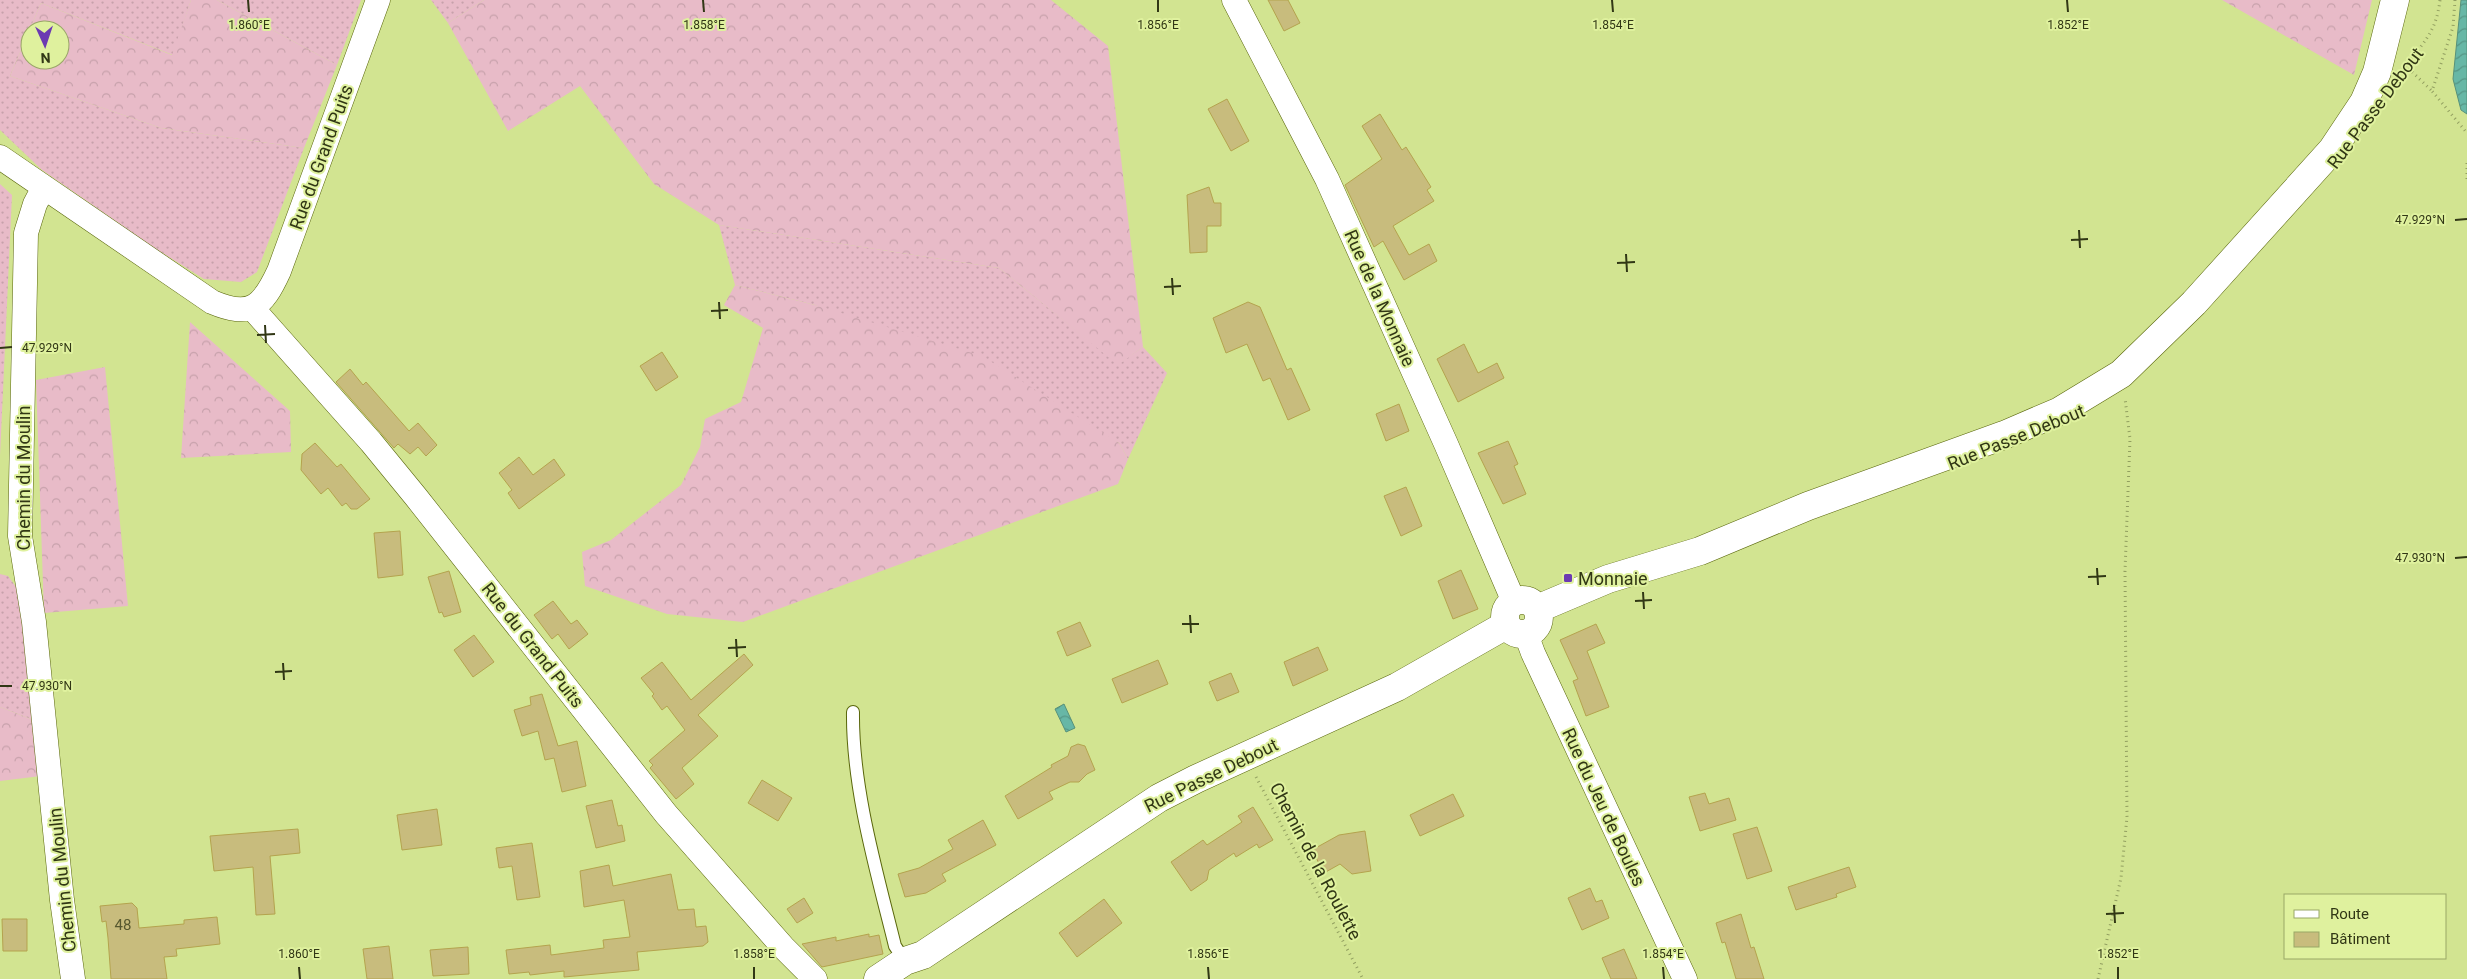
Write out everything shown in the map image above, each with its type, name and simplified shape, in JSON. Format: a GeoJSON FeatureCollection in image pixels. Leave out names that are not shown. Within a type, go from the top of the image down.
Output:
{"type":"FeatureCollection","features":[{"type":"Feature","properties":{"kind":"main road","name":"Rue Passe Debout"},"geometry":{"type":"LineString","coordinates":[[878,979],[911,965],[1159,798],[1397,687],[1521,617],[1608,579],[1700,551],[1808,506],[2004,435],[2060,411],[2121,374],[2194,303],[2332,150],[2364,102],[2382,53],[2395,0]]}},
{"type":"Feature","properties":{"kind":"street","name":"Rue du Grand Puits"},"geometry":{"type":"LineString","coordinates":[[378,0],[279,271],[272,286],[253,309],[399,476],[672,820],[783,947],[815,979]]}},
{"type":"Feature","properties":{"kind":"street","name":"Rue de la Monnaie"},"geometry":{"type":"LineString","coordinates":[[1234,0],[1327,179],[1521,617]]}},
{"type":"Feature","properties":{"kind":"street"},"geometry":{"type":"LineString","coordinates":[[0,157],[212,302],[234,309],[253,309]]}},
{"type":"Feature","properties":{"kind":"street","name":"Chemin du Moulin"},"geometry":{"type":"LineString","coordinates":[[44,187],[35,204],[26,234],[20,536],[34,622],[62,900],[73,979]]}},
{"type":"Feature","properties":{"kind":"street","name":"Rue du Jeu de Boules"},"geometry":{"type":"LineString","coordinates":[[1521,617],[1542,671],[1685,979]]}},
{"type":"Feature","properties":{"kind":"lane"},"geometry":{"type":"LineString","coordinates":[[853,712],[852,745],[857,781],[895,946],[911,965]]}},
{"type":"Feature","properties":{"kind":"path","name":"Rue Passe Debout"},"geometry":{"type":"LineString","coordinates":[[2398,76],[2429,39],[2438,15],[2440,0]]}},
{"type":"Feature","properties":{"kind":"path"},"geometry":{"type":"LineString","coordinates":[[2432,91],[2453,27],[2455,0]]}},
{"type":"Feature","properties":{"kind":"path"},"geometry":{"type":"LineString","coordinates":[[2382,53],[2406,65],[2432,91],[2467,133]]}},
{"type":"Feature","properties":{"kind":"path"},"geometry":{"type":"LineString","coordinates":[[2467,163],[2467,179]]}},
{"type":"Feature","properties":{"kind":"path"},"geometry":{"type":"LineString","coordinates":[[2098,979],[2121,878],[2128,817],[2125,571],[2130,440],[2121,374]]}},
{"type":"Feature","properties":{"kind":"path","name":"Chemin de la Roulette"},"geometry":{"type":"LineString","coordinates":[[1245,757],[1363,979]]}},
{"type":"Feature","properties":{"kind":"green space"},"geometry":{"type":"Polygon","coordinates":[[[0,0],[191,0],[173,55],[41,3],[34,20],[20,20],[20,52],[10,76],[161,128],[304,148],[257,272],[241,282],[204,279],[153,247],[42,170],[0,130],[0,0]]]}},
{"type":"Feature","properties":{"kind":"green space"},"geometry":{"type":"Polygon","coordinates":[[[191,0],[217,0],[337,65],[304,148],[161,128],[10,76],[20,52],[20,70],[70,70],[70,20],[34,20],[41,3],[172,55],[191,0]]]}},
{"type":"Feature","properties":{"kind":"green space"},"geometry":{"type":"Polygon","coordinates":[[[217,0],[361,0],[337,65],[217,0]]]}},
{"type":"Feature","properties":{"kind":"green space"},"geometry":{"type":"Polygon","coordinates":[[[431,0],[484,0],[448,23],[431,0]]]}},
{"type":"Feature","properties":{"kind":"green space"},"geometry":{"type":"Polygon","coordinates":[[[484,0],[1051,0],[1108,46],[1143,347],[1118,365],[999,268],[719,225],[654,184],[580,86],[508,131],[448,23],[484,0]]]}},
{"type":"Feature","properties":{"kind":"green space"},"geometry":{"type":"Polygon","coordinates":[[[2222,0],[2372,0],[2354,75],[2222,0]]]}},
{"type":"Feature","properties":{"kind":"green space"},"geometry":{"type":"Polygon","coordinates":[[[0,184],[12,195],[0,456],[0,184]]]}},
{"type":"Feature","properties":{"kind":"green space"},"geometry":{"type":"Polygon","coordinates":[[[719,225],[999,268],[1118,364],[1143,347],[1167,373],[1128,459],[1119,443],[815,305],[735,285],[719,225]]]}},
{"type":"Feature","properties":{"kind":"green space"},"geometry":{"type":"Polygon","coordinates":[[[735,285],[815,305],[982,356],[1119,443],[1128,459],[1118,484],[743,622],[667,614],[585,586],[582,552],[611,540],[681,485],[700,447],[705,419],[741,402],[763,328],[724,305],[735,285]]]}},
{"type":"Feature","properties":{"kind":"green space"},"geometry":{"type":"Polygon","coordinates":[[[190,322],[290,411],[291,452],[181,458],[190,322]]]}},
{"type":"Feature","properties":{"kind":"green space"},"geometry":{"type":"Polygon","coordinates":[[[105,367],[128,606],[44,613],[36,380],[105,367]]]}},
{"type":"Feature","properties":{"kind":"green space"},"geometry":{"type":"Polygon","coordinates":[[[0,574],[8,576],[17,588],[36,721],[0,707],[0,574]]]}},
{"type":"Feature","properties":{"kind":"green space"},"geometry":{"type":"Polygon","coordinates":[[[0,707],[36,721],[41,776],[0,781],[0,707]]]}},
{"type":"Feature","properties":{"kind":"water"},"geometry":{"type":"Polygon","coordinates":[[[2461,0],[2467,0],[2467,114],[2461,110],[2453,79],[2461,0]]]}},
{"type":"Feature","properties":{"kind":"water"},"geometry":{"type":"Polygon","coordinates":[[[1064,704],[1075,728],[1066,732],[1055,709],[1064,704]]]}},
{"type":"Feature","properties":{"kind":"building"},"geometry":{"type":"Polygon","coordinates":[[[1268,0],[1288,0],[1300,23],[1284,31],[1268,0]]]}},
{"type":"Feature","properties":{"kind":"building"},"geometry":{"type":"Polygon","coordinates":[[[1227,99],[1249,141],[1231,151],[1208,109],[1227,99]]]}},
{"type":"Feature","properties":{"kind":"building"},"geometry":{"type":"Polygon","coordinates":[[[1380,114],[1402,150],[1406,147],[1431,187],[1427,190],[1434,201],[1393,226],[1409,255],[1429,244],[1437,261],[1404,280],[1383,241],[1374,247],[1345,185],[1382,159],[1362,126],[1380,114]]]}},
{"type":"Feature","properties":{"kind":"building"},"geometry":{"type":"Polygon","coordinates":[[[1209,187],[1214,203],[1221,203],[1221,226],[1207,226],[1207,252],[1190,253],[1187,195],[1209,187]]]}},
{"type":"Feature","properties":{"kind":"building"},"geometry":{"type":"Polygon","coordinates":[[[1248,302],[1260,307],[1287,370],[1291,368],[1310,410],[1288,420],[1270,378],[1263,381],[1247,344],[1226,353],[1213,318],[1248,302]]]}},
{"type":"Feature","properties":{"kind":"building"},"geometry":{"type":"Polygon","coordinates":[[[1464,344],[1478,373],[1497,363],[1504,378],[1458,402],[1437,359],[1464,344]]]}},
{"type":"Feature","properties":{"kind":"building"},"geometry":{"type":"Polygon","coordinates":[[[662,352],[678,377],[656,391],[640,366],[662,352]]]}},
{"type":"Feature","properties":{"kind":"building"},"geometry":{"type":"Polygon","coordinates":[[[350,369],[363,385],[366,382],[409,431],[418,423],[437,445],[426,456],[418,447],[410,454],[398,444],[394,448],[336,382],[350,369]]]}},
{"type":"Feature","properties":{"kind":"building"},"geometry":{"type":"Polygon","coordinates":[[[1399,404],[1409,431],[1386,441],[1376,414],[1399,404]]]}},
{"type":"Feature","properties":{"kind":"building"},"geometry":{"type":"Polygon","coordinates":[[[1508,441],[1518,464],[1514,466],[1526,494],[1503,504],[1478,453],[1508,441]]]}},
{"type":"Feature","properties":{"kind":"building"},"geometry":{"type":"Polygon","coordinates":[[[315,443],[337,467],[341,464],[370,499],[357,509],[351,509],[346,503],[342,506],[328,488],[321,494],[301,470],[302,454],[315,443]]]}},
{"type":"Feature","properties":{"kind":"building"},"geometry":{"type":"Polygon","coordinates":[[[519,457],[533,475],[554,459],[565,475],[519,509],[508,493],[512,490],[499,473],[519,457]]]}},
{"type":"Feature","properties":{"kind":"building"},"geometry":{"type":"Polygon","coordinates":[[[1406,487],[1422,526],[1401,536],[1384,496],[1406,487]]]}},
{"type":"Feature","properties":{"kind":"building"},"geometry":{"type":"Polygon","coordinates":[[[400,531],[403,575],[378,578],[374,533],[400,531]]]}},
{"type":"Feature","properties":{"kind":"building"},"geometry":{"type":"Polygon","coordinates":[[[1461,570],[1478,609],[1453,619],[1438,581],[1461,570]]]}},
{"type":"Feature","properties":{"kind":"building"},"geometry":{"type":"Polygon","coordinates":[[[449,571],[461,612],[444,617],[442,612],[439,613],[428,577],[449,571]]]}},
{"type":"Feature","properties":{"kind":"building"},"geometry":{"type":"Polygon","coordinates":[[[553,601],[571,624],[577,620],[588,634],[569,649],[558,634],[552,639],[534,615],[553,601]]]}},
{"type":"Feature","properties":{"kind":"building"},"geometry":{"type":"Polygon","coordinates":[[[1080,622],[1091,646],[1067,656],[1057,632],[1080,622]]]}},
{"type":"Feature","properties":{"kind":"building"},"geometry":{"type":"Polygon","coordinates":[[[1596,624],[1605,643],[1587,651],[1609,707],[1586,716],[1573,681],[1578,679],[1560,640],[1596,624]]]}},
{"type":"Feature","properties":{"kind":"building"},"geometry":{"type":"Polygon","coordinates":[[[474,635],[494,662],[473,677],[454,650],[474,635]]]}},
{"type":"Feature","properties":{"kind":"building"},"geometry":{"type":"Polygon","coordinates":[[[1318,647],[1328,670],[1293,686],[1284,662],[1318,647]]]}},
{"type":"Feature","properties":{"kind":"building"},"geometry":{"type":"Polygon","coordinates":[[[744,654],[753,665],[698,715],[718,736],[682,768],[694,784],[676,799],[650,768],[653,765],[649,761],[685,730],[667,706],[662,710],[652,696],[654,694],[641,678],[662,662],[691,700],[744,654]]]}},
{"type":"Feature","properties":{"kind":"building"},"geometry":{"type":"Polygon","coordinates":[[[1158,660],[1168,684],[1122,703],[1112,679],[1158,660]]]}},
{"type":"Feature","properties":{"kind":"building"},"geometry":{"type":"Polygon","coordinates":[[[1231,673],[1239,692],[1217,701],[1209,682],[1231,673]]]}},
{"type":"Feature","properties":{"kind":"building"},"geometry":{"type":"Polygon","coordinates":[[[542,694],[558,746],[577,741],[586,786],[562,792],[554,758],[545,760],[538,731],[522,736],[514,710],[531,705],[530,697],[542,694]]]}},
{"type":"Feature","properties":{"kind":"building"},"geometry":{"type":"Polygon","coordinates":[[[1078,744],[1085,746],[1095,770],[1087,774],[1079,782],[1070,782],[1049,792],[1053,799],[1018,819],[1005,796],[1052,767],[1051,765],[1068,756],[1071,747],[1078,744]]]}},
{"type":"Feature","properties":{"kind":"building"},"geometry":{"type":"Polygon","coordinates":[[[762,780],[792,798],[778,821],[748,803],[762,780]]]}},
{"type":"Feature","properties":{"kind":"building"},"geometry":{"type":"Polygon","coordinates":[[[1705,793],[1709,804],[1729,798],[1736,820],[1700,831],[1689,797],[1705,793]]]}},
{"type":"Feature","properties":{"kind":"building"},"geometry":{"type":"Polygon","coordinates":[[[1453,794],[1464,816],[1420,836],[1410,815],[1453,794]]]}},
{"type":"Feature","properties":{"kind":"building"},"geometry":{"type":"Polygon","coordinates":[[[612,800],[618,826],[622,825],[625,841],[596,848],[586,806],[612,800]]]}},
{"type":"Feature","properties":{"kind":"building"},"geometry":{"type":"Polygon","coordinates":[[[1253,807],[1273,840],[1259,848],[1257,844],[1236,857],[1234,853],[1209,870],[1207,880],[1191,891],[1171,862],[1203,840],[1207,845],[1242,822],[1238,816],[1253,807]]]}},
{"type":"Feature","properties":{"kind":"building"},"geometry":{"type":"Polygon","coordinates":[[[437,809],[442,845],[402,850],[397,815],[437,809]]]}},
{"type":"Feature","properties":{"kind":"building"},"geometry":{"type":"Polygon","coordinates":[[[983,820],[996,845],[942,874],[946,881],[926,893],[905,897],[898,874],[919,868],[953,849],[948,840],[983,820]]]}},
{"type":"Feature","properties":{"kind":"building"},"geometry":{"type":"Polygon","coordinates":[[[1757,827],[1772,871],[1747,879],[1733,834],[1757,827]]]}},
{"type":"Feature","properties":{"kind":"building"},"geometry":{"type":"Polygon","coordinates":[[[298,829],[300,853],[270,856],[275,914],[256,915],[253,867],[214,871],[210,836],[298,829]]]}},
{"type":"Feature","properties":{"kind":"building"},"geometry":{"type":"Polygon","coordinates":[[[1365,831],[1371,871],[1352,874],[1340,864],[1324,873],[1312,850],[1339,835],[1365,831]]]}},
{"type":"Feature","properties":{"kind":"building"},"geometry":{"type":"Polygon","coordinates":[[[532,843],[540,897],[517,900],[512,866],[499,868],[496,848],[532,843]]]}},
{"type":"Feature","properties":{"kind":"building"},"geometry":{"type":"Polygon","coordinates":[[[609,865],[613,886],[671,874],[678,910],[694,909],[696,927],[706,926],[708,942],[703,946],[637,952],[639,970],[564,977],[564,971],[530,975],[529,972],[509,974],[506,950],[550,945],[551,955],[604,948],[603,940],[630,937],[624,900],[584,907],[580,871],[609,865]]]}},
{"type":"Feature","properties":{"kind":"building"},"geometry":{"type":"Polygon","coordinates":[[[1849,867],[1856,887],[1836,894],[1837,897],[1796,910],[1788,887],[1849,867]]]}},
{"type":"Feature","properties":{"kind":"building"},"geometry":{"type":"Polygon","coordinates":[[[1590,888],[1596,902],[1602,900],[1609,918],[1582,930],[1568,898],[1590,888]]]}},
{"type":"Feature","properties":{"kind":"building"},"geometry":{"type":"Polygon","coordinates":[[[804,898],[813,913],[797,923],[787,909],[804,898]]]}},
{"type":"Feature","properties":{"kind":"building"},"geometry":{"type":"Polygon","coordinates":[[[1104,899],[1122,923],[1077,957],[1059,933],[1104,899]]]}},
{"type":"Feature","properties":{"kind":"building"},"geometry":{"type":"Polygon","coordinates":[[[132,903],[137,908],[139,928],[184,924],[184,920],[217,917],[220,944],[176,949],[177,956],[164,957],[167,979],[111,979],[106,921],[102,922],[100,906],[132,903]]]}},
{"type":"Feature","properties":{"kind":"building"},"geometry":{"type":"Polygon","coordinates":[[[1741,914],[1751,948],[1754,947],[1764,979],[1736,979],[1725,942],[1722,943],[1716,923],[1741,914]]]}},
{"type":"Feature","properties":{"kind":"building"},"geometry":{"type":"Polygon","coordinates":[[[2,919],[27,919],[27,951],[3,951],[2,919]]]}},
{"type":"Feature","properties":{"kind":"building"},"geometry":{"type":"Polygon","coordinates":[[[869,934],[869,937],[879,935],[883,954],[822,967],[802,944],[836,937],[836,941],[869,934]]]}},
{"type":"Feature","properties":{"kind":"building"},"geometry":{"type":"Polygon","coordinates":[[[389,946],[393,979],[367,979],[363,949],[389,946]]]}},
{"type":"Feature","properties":{"kind":"building"},"geometry":{"type":"Polygon","coordinates":[[[468,947],[469,974],[433,976],[430,950],[468,947]]]}},
{"type":"Feature","properties":{"kind":"building"},"geometry":{"type":"Polygon","coordinates":[[[1624,949],[1637,979],[1611,979],[1602,958],[1624,949]]]}},
{"type":"Feature","properties":{"kind":"place","name":"Monnaie"},"geometry":{"type":"Point","coordinates":[1568,578]}}]}
